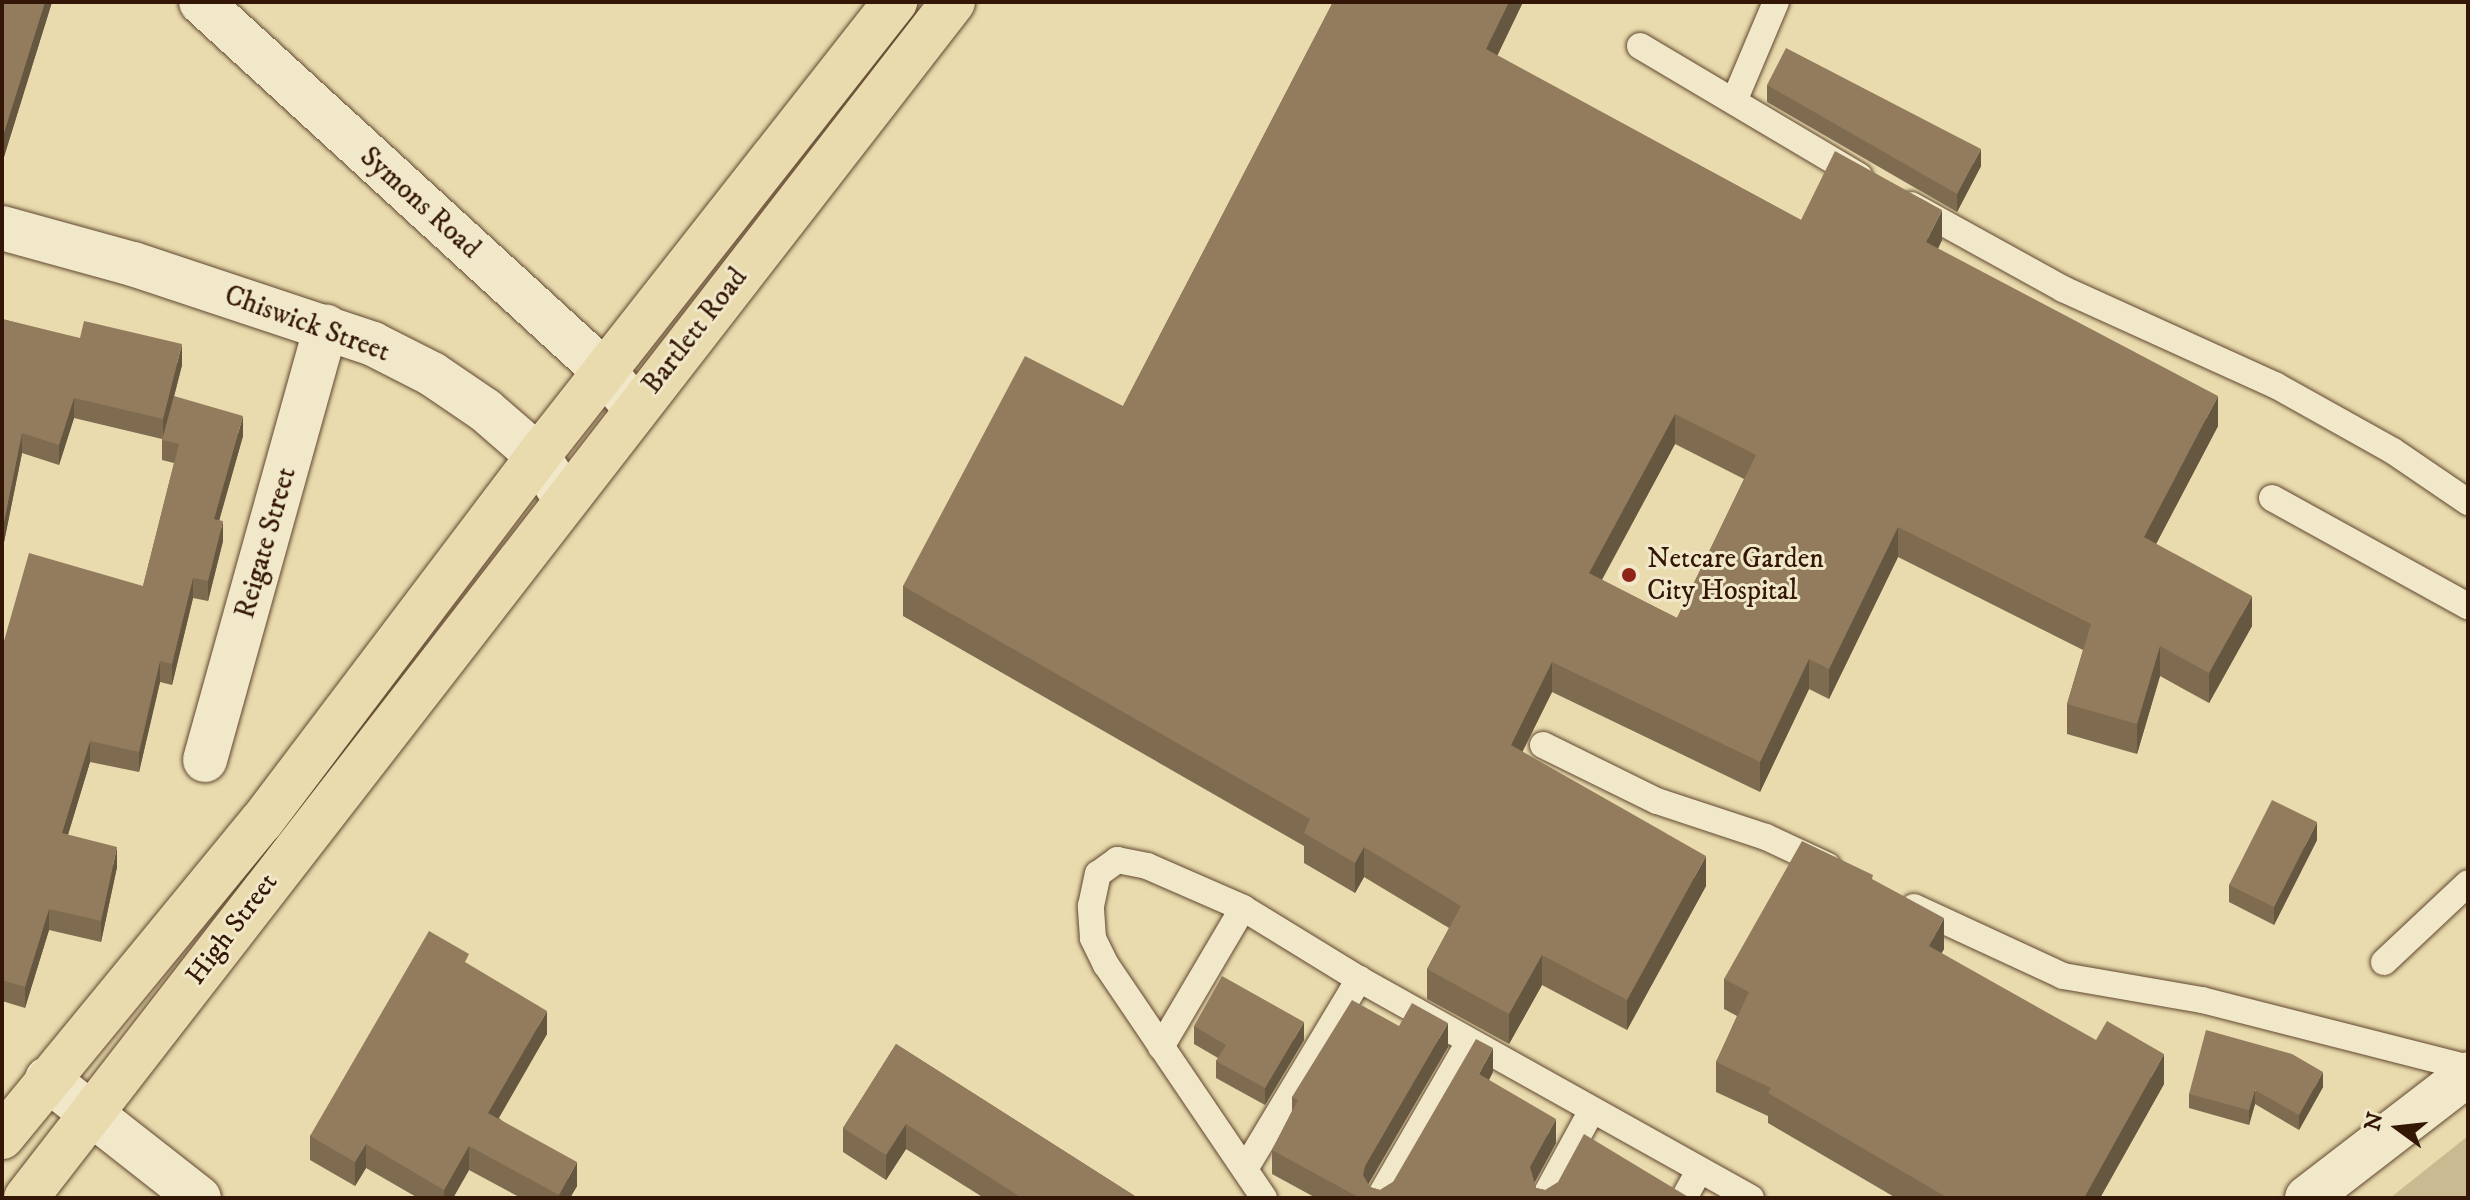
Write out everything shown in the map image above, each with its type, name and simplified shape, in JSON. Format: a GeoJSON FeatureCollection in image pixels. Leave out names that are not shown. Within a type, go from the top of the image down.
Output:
{"type":"FeatureCollection","features":[{"type":"Feature","properties":{"kind":"main road","name":"Bartlett Road"},"geometry":{"type":"LineString","coordinates":[[422,648],[538,456],[895,2]]}},
{"type":"Feature","properties":{"kind":"main road","name":"Bartlett Road"},"geometry":{"type":"LineString","coordinates":[[422,648],[565,499],[953,2]]}},
{"type":"Feature","properties":{"kind":"main road","name":"High Street"},"geometry":{"type":"LineString","coordinates":[[2,1137],[262,821],[422,648]]}},
{"type":"Feature","properties":{"kind":"main road","name":"High Street"},"geometry":{"type":"LineString","coordinates":[[26,1198],[92,1113],[422,648]]}},
{"type":"Feature","properties":{"kind":"street","name":"Symons Road"},"geometry":{"type":"LineString","coordinates":[[201,2],[605,372],[635,408]]}},
{"type":"Feature","properties":{"kind":"street","name":"Chiswick Street"},"geometry":{"type":"LineString","coordinates":[[2,228],[326,327],[432,374],[538,456],[565,499]]}},
{"type":"Feature","properties":{"kind":"street","name":"Reigate Street"},"geometry":{"type":"LineString","coordinates":[[205,760],[326,327]]}},
{"type":"Feature","properties":{"kind":"street"},"geometry":{"type":"LineString","coordinates":[[2307,1198],[2468,1074]]}},
{"type":"Feature","properties":{"kind":"street"},"geometry":{"type":"LineString","coordinates":[[47,1079],[199,1198]]}},
{"type":"Feature","properties":{"kind":"lane"},"geometry":{"type":"LineString","coordinates":[[1735,99],[1776,2]]}},
{"type":"Feature","properties":{"kind":"lane"},"geometry":{"type":"LineString","coordinates":[[1640,46],[1735,99],[1781,132],[2063,289],[2275,385],[2393,451],[2468,502]]}},
{"type":"Feature","properties":{"kind":"lane"},"geometry":{"type":"LineString","coordinates":[[2272,498],[2468,606]]}},
{"type":"Feature","properties":{"kind":"lane"},"geometry":{"type":"LineString","coordinates":[[1543,745],[1657,801],[1766,837],[1849,876]]}},
{"type":"Feature","properties":{"kind":"lane"},"geometry":{"type":"LineString","coordinates":[[1264,1198],[1161,1047],[1093,938],[1091,906],[1098,874],[1117,860],[1147,866],[1243,908],[1359,979],[1698,1173],[1751,1198]]}},
{"type":"Feature","properties":{"kind":"lane"},"geometry":{"type":"LineString","coordinates":[[2384,962],[2468,883]]}},
{"type":"Feature","properties":{"kind":"lane"},"geometry":{"type":"LineString","coordinates":[[1891,896],[2063,976],[2202,1000],[2468,1068]]}},
{"type":"Feature","properties":{"kind":"lane"},"geometry":{"type":"LineString","coordinates":[[1161,1047],[1243,908]]}},
{"type":"Feature","properties":{"kind":"lane"},"geometry":{"type":"LineString","coordinates":[[1245,1169],[1359,979]]}},
{"type":"Feature","properties":{"kind":"lane"},"geometry":{"type":"LineString","coordinates":[[1379,1198],[1469,1042]]}},
{"type":"Feature","properties":{"kind":"lane"},"geometry":{"type":"LineString","coordinates":[[1544,1198],[1592,1110]]}},
{"type":"Feature","properties":{"kind":"lane"},"geometry":{"type":"LineString","coordinates":[[1684,1198],[1698,1173]]}},
{"type":"Feature","properties":{"kind":"shaded area"},"geometry":{"type":"Polygon","coordinates":[[[2468,1136],[2468,1198],[2390,1198],[2468,1136]]]}},
{"type":"Feature","properties":{"kind":"building"},"geometry":{"type":"Polygon","coordinates":[[[2,2],[45,2],[3,136],[2,135],[2,2]]]}},
{"type":"Feature","properties":{"kind":"building"},"geometry":{"type":"Polygon","coordinates":[[[1333,2],[1509,2],[1486,49],[1801,220],[1835,151],[1942,210],[1926,242],[2218,396],[2144,537],[2252,596],[2209,673],[2160,646],[2137,724],[2067,704],[2091,624],[1898,527],[1829,669],[1809,659],[1760,762],[1552,662],[1511,745],[1706,856],[1627,1000],[1542,955],[1509,1014],[1427,969],[1461,906],[1364,847],[1355,863],[1304,833],[1310,819],[903,586],[1025,356],[1123,406],[1333,2]],[[1675,414],[1589,573],[1677,618],[1756,455],[1675,414]]]}},
{"type":"Feature","properties":{"kind":"building"},"geometry":{"type":"Polygon","coordinates":[[[1786,48],[1981,149],[1957,194],[1767,85],[1786,48]]]}},
{"type":"Feature","properties":{"kind":"building"},"geometry":{"type":"Polygon","coordinates":[[[2,319],[80,338],[84,321],[182,344],[163,419],[74,398],[59,445],[22,433],[3,527],[2,527],[2,319]]]}},
{"type":"Feature","properties":{"kind":"building"},"geometry":{"type":"Polygon","coordinates":[[[174,396],[243,416],[214,519],[223,521],[208,581],[193,578],[172,664],[160,661],[139,752],[90,741],[62,833],[117,847],[101,921],[49,909],[25,987],[2,980],[2,648],[29,553],[143,586],[179,444],[162,440],[174,396]]]}},
{"type":"Feature","properties":{"kind":"building"},"geometry":{"type":"Polygon","coordinates":[[[2272,800],[2317,822],[2274,907],[2229,885],[2272,800]]]}},
{"type":"Feature","properties":{"kind":"building"},"geometry":{"type":"Polygon","coordinates":[[[1802,841],[1873,875],[1872,879],[1944,918],[1929,946],[2096,1040],[2107,1021],[2164,1054],[2084,1198],[1948,1198],[1768,1093],[1771,1088],[1716,1062],[1749,992],[1724,979],[1802,841]]]}},
{"type":"Feature","properties":{"kind":"building"},"geometry":{"type":"Polygon","coordinates":[[[429,931],[469,954],[465,962],[547,1011],[488,1113],[577,1162],[559,1195],[469,1146],[444,1190],[366,1144],[355,1162],[310,1136],[429,931]]]}},
{"type":"Feature","properties":{"kind":"building"},"geometry":{"type":"Polygon","coordinates":[[[1222,976],[1304,1022],[1265,1088],[1216,1061],[1226,1045],[1194,1026],[1222,976]]]}},
{"type":"Feature","properties":{"kind":"building"},"geometry":{"type":"Polygon","coordinates":[[[1352,1000],[1399,1026],[1412,1003],[1448,1023],[1365,1166],[1363,1175],[1370,1187],[1380,1190],[1393,1182],[1476,1039],[1493,1048],[1479,1074],[1556,1119],[1530,1167],[1536,1188],[1545,1190],[1558,1182],[1584,1134],[1690,1198],[1360,1198],[1272,1150],[1298,1100],[1292,1097],[1352,1000]]]}},
{"type":"Feature","properties":{"kind":"building"},"geometry":{"type":"Polygon","coordinates":[[[2206,1030],[2292,1054],[2323,1072],[2299,1115],[2255,1090],[2249,1110],[2189,1094],[2206,1030]]]}},
{"type":"Feature","properties":{"kind":"building"},"geometry":{"type":"Polygon","coordinates":[[[896,1044],[1138,1198],[1022,1198],[906,1124],[886,1155],[843,1128],[896,1044]]]}},
{"type":"Feature","properties":{"kind":"place","name":"Netcare Garden City Hospital"},"geometry":{"type":"Point","coordinates":[1629,575]}}]}
